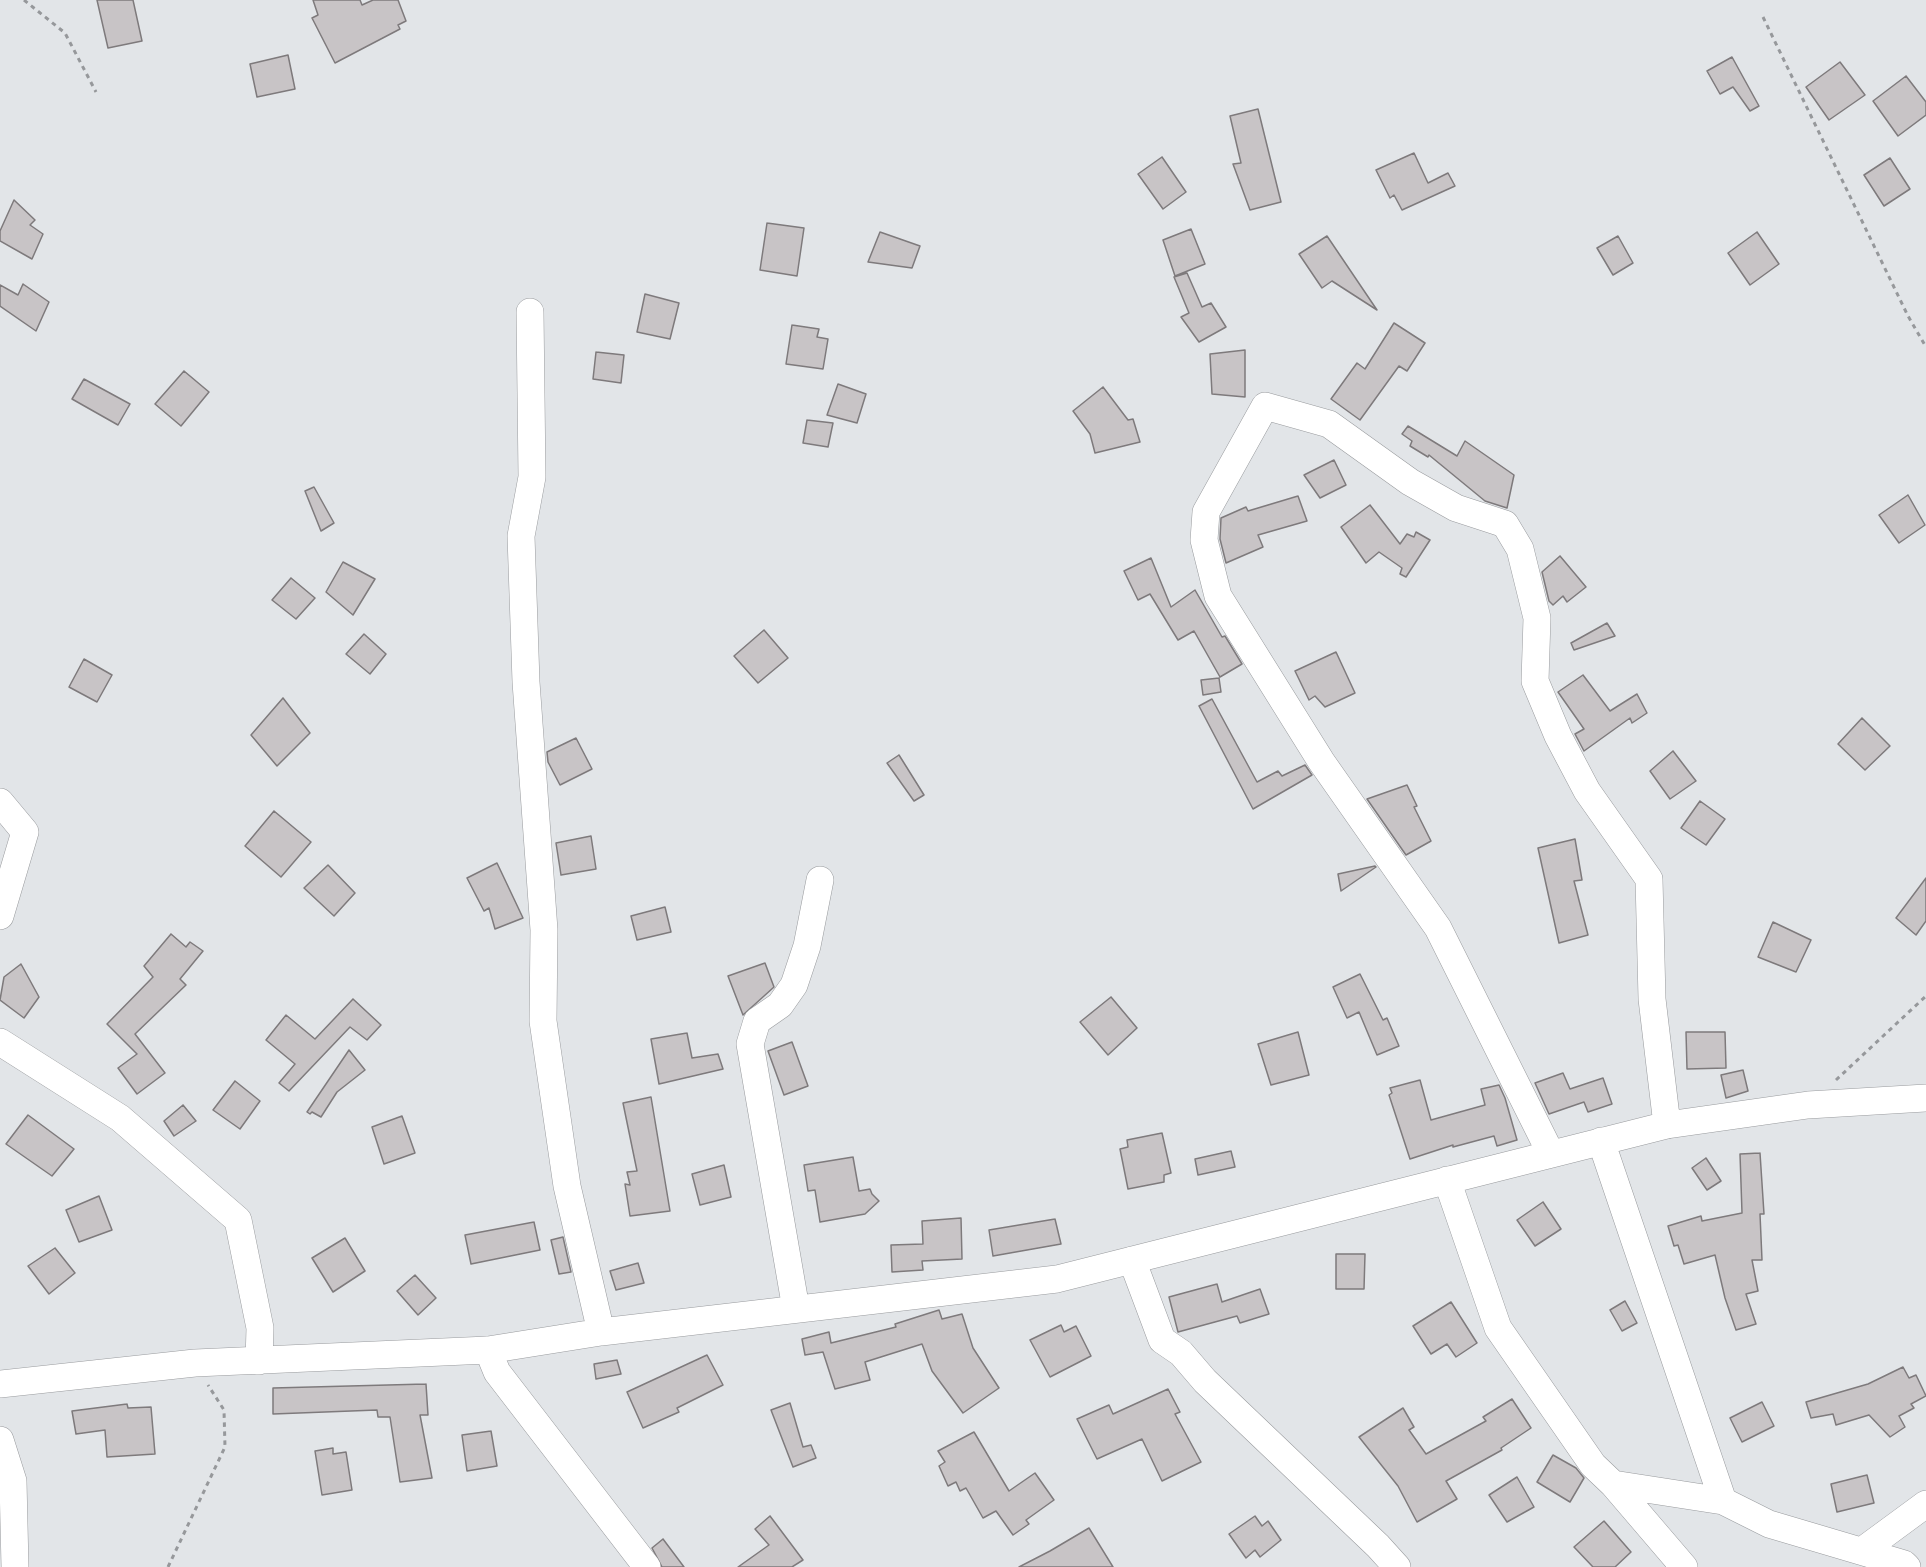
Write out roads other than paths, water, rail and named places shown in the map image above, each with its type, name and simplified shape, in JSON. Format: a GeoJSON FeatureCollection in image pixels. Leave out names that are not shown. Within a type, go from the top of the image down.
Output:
{"type":"FeatureCollection","features":[{"type":"Feature","properties":{"kind":"street"},"geometry":{"type":"LineString","coordinates":[[530,312],[532,477],[521,536],[526,682],[544,930],[543,1021],[567,1186],[601,1332]]}},
{"type":"Feature","properties":{"kind":"street"},"geometry":{"type":"LineString","coordinates":[[1551,1154],[1438,928],[1322,761],[1218,596],[1204,540],[1206,512],[1265,406],[1329,424],[1410,482],[1456,508],[1505,524],[1520,549],[1537,618],[1535,681],[1558,736],[1587,791],[1649,879],[1652,999],[1667,1125]]}},
{"type":"Feature","properties":{"kind":"street"},"geometry":{"type":"LineString","coordinates":[[0,802],[26,832],[0,916]]}},
{"type":"Feature","properties":{"kind":"street"},"geometry":{"type":"LineString","coordinates":[[796,1309],[750,1044],[757,1021],[780,1005],[794,985],[807,946],[820,880]]}},
{"type":"Feature","properties":{"kind":"street"},"geometry":{"type":"LineString","coordinates":[[0,1042],[120,1118],[238,1220],[260,1329],[259,1361]]}},
{"type":"Feature","properties":{"kind":"street"},"geometry":{"type":"LineString","coordinates":[[0,1384],[195,1363],[488,1350],[601,1332],[1057,1279],[1667,1125],[1808,1105],[1926,1098]]}},
{"type":"Feature","properties":{"kind":"street"},"geometry":{"type":"LineString","coordinates":[[1601,1141],[1723,1501]]}},
{"type":"Feature","properties":{"kind":"street"},"geometry":{"type":"LineString","coordinates":[[1447,1180],[1498,1328],[1593,1465],[1614,1484],[1684,1567]]}},
{"type":"Feature","properties":{"kind":"street"},"geometry":{"type":"LineString","coordinates":[[1132,1260],[1162,1340],[1181,1353],[1205,1381],[1378,1546],[1397,1567]]}},
{"type":"Feature","properties":{"kind":"street"},"geometry":{"type":"LineString","coordinates":[[488,1350],[497,1372],[646,1567]]}},
{"type":"Feature","properties":{"kind":"street"},"geometry":{"type":"LineString","coordinates":[[0,1440],[13,1481],[15,1567]]}},
{"type":"Feature","properties":{"kind":"street"},"geometry":{"type":"LineString","coordinates":[[1614,1484],[1723,1501],[1769,1524],[1904,1564],[1906,1567]]}},
{"type":"Feature","properties":{"kind":"street"},"geometry":{"type":"LineString","coordinates":[[1862,1551],[1926,1504]]}}]}
